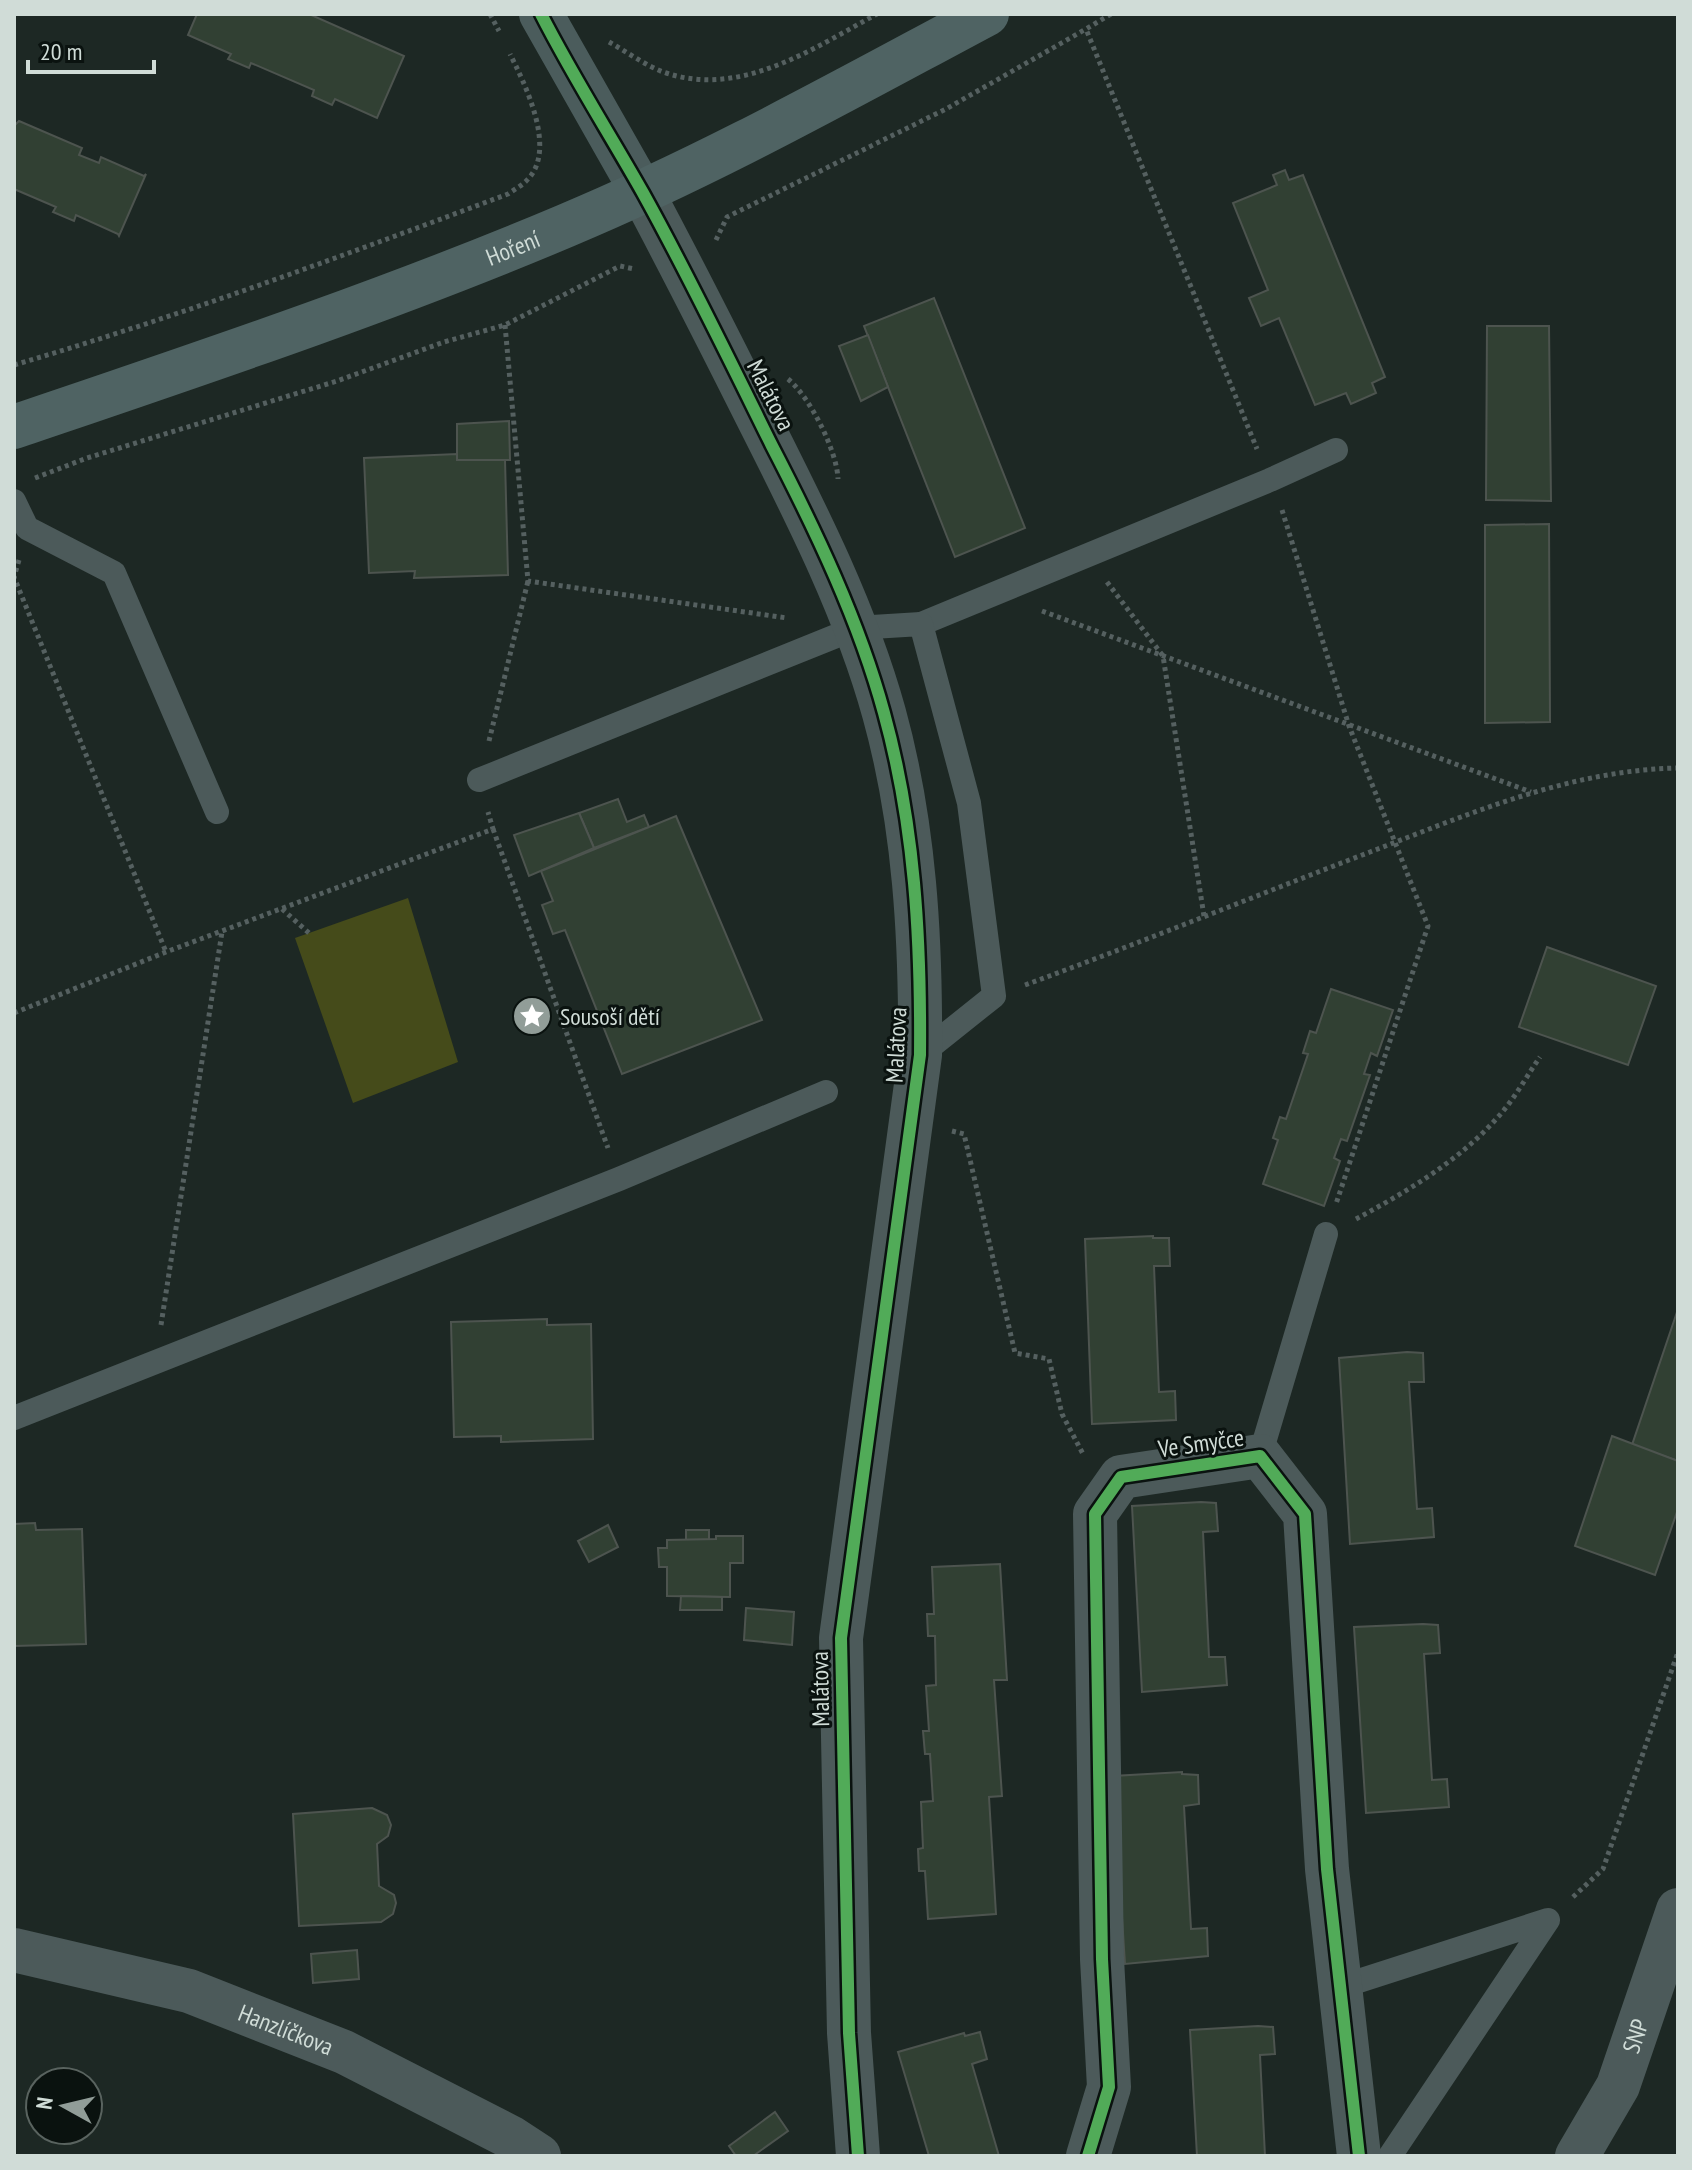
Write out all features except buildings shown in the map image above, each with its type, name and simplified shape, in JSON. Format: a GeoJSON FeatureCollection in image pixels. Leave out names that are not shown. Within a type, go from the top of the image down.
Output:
{"type":"FeatureCollection","features":[{"type":"Feature","properties":{"kind":"main road","name":"Hoření"},"geometry":{"type":"LineString","coordinates":[[14,427],[322,322],[441,277],[642,192],[724,154],[987,14]]}},
{"type":"Feature","properties":{"kind":"street","name":"Malátova"},"geometry":{"type":"LineString","coordinates":[[541,14],[642,192],[801,503],[856,628],[884,713],[903,798],[917,910],[920,1055],[841,1638],[849,2033],[858,2156]]}},
{"type":"Feature","properties":{"kind":"street","name":"Ve Smyčce"},"geometry":{"type":"LineString","coordinates":[[1088,2156],[1109,2087],[1102,1959],[1095,1514],[1121,1477],[1260,1456],[1305,1514],[1327,1869],[1359,2156]]}},
{"type":"Feature","properties":{"kind":"street","name":"SNP"},"geometry":{"type":"LineString","coordinates":[[1577,2156],[1618,2086],[1678,1910]]}},
{"type":"Feature","properties":{"kind":"street","name":"Hanzlíčkova"},"geometry":{"type":"LineString","coordinates":[[14,1950],[189,1991],[344,2052],[510,2137],[539,2156]]}},
{"type":"Feature","properties":{"kind":"lane"},"geometry":{"type":"LineString","coordinates":[[479,780],[856,628],[921,624],[1336,450]]}},
{"type":"Feature","properties":{"kind":"lane"},"geometry":{"type":"LineString","coordinates":[[14,501],[27,528],[114,573],[217,812]]}},
{"type":"Feature","properties":{"kind":"lane"},"geometry":{"type":"LineString","coordinates":[[920,1055],[994,996],[969,803],[921,624]]}},
{"type":"Feature","properties":{"kind":"lane"},"geometry":{"type":"LineString","coordinates":[[14,1418],[619,1179],[826,1092]]}},
{"type":"Feature","properties":{"kind":"lane"},"geometry":{"type":"LineString","coordinates":[[1260,1456],[1326,1234]]}},
{"type":"Feature","properties":{"kind":"lane"},"geometry":{"type":"LineString","coordinates":[[1340,1987],[1548,1920]]}},
{"type":"Feature","properties":{"kind":"lane"},"geometry":{"type":"LineString","coordinates":[[1390,2156],[1548,1920]]}},
{"type":"Feature","properties":{"kind":"path"},"geometry":{"type":"LineString","coordinates":[[601,32],[608,41],[661,71],[689,79],[739,79],[797,57],[877,14]]}},
{"type":"Feature","properties":{"kind":"path"},"geometry":{"type":"LineString","coordinates":[[716,245],[717,234],[727,217],[946,109],[1111,14]]}},
{"type":"Feature","properties":{"kind":"path"},"geometry":{"type":"LineString","coordinates":[[1086,29],[1280,503],[1349,726],[1428,926],[1326,1234]]}},
{"type":"Feature","properties":{"kind":"path"},"geometry":{"type":"LineString","coordinates":[[14,365],[91,343],[324,263],[508,194],[530,177],[537,158],[539,131],[523,82]]}},
{"type":"Feature","properties":{"kind":"path"},"geometry":{"type":"LineString","coordinates":[[29,480],[87,458],[337,381],[444,342],[505,325],[620,266],[642,270]]}},
{"type":"Feature","properties":{"kind":"path"},"geometry":{"type":"LineString","coordinates":[[505,325],[528,581],[479,780],[493,829],[619,1179]]}},
{"type":"Feature","properties":{"kind":"path"},"geometry":{"type":"LineString","coordinates":[[781,373],[801,390],[838,463],[839,492]]}},
{"type":"Feature","properties":{"kind":"path"},"geometry":{"type":"LineString","coordinates":[[1087,556],[1163,656],[1204,916]]}},
{"type":"Feature","properties":{"kind":"path"},"geometry":{"type":"LineString","coordinates":[[14,577],[166,952]]}},
{"type":"Feature","properties":{"kind":"path"},"geometry":{"type":"LineString","coordinates":[[528,581],[856,628]]}},
{"type":"Feature","properties":{"kind":"path"},"geometry":{"type":"LineString","coordinates":[[996,594],[1533,793]]}},
{"type":"Feature","properties":{"kind":"path"},"geometry":{"type":"LineString","coordinates":[[1035,981],[1395,842],[1533,793],[1609,773],[1678,768]]}},
{"type":"Feature","properties":{"kind":"path"},"geometry":{"type":"LineString","coordinates":[[14,1013],[166,952],[493,829]]}},
{"type":"Feature","properties":{"kind":"path"},"geometry":{"type":"LineString","coordinates":[[282,909],[309,933]]}},
{"type":"Feature","properties":{"kind":"path"},"geometry":{"type":"LineString","coordinates":[[155,1363],[223,931]]}},
{"type":"Feature","properties":{"kind":"path"},"geometry":{"type":"LineString","coordinates":[[1326,1234],[1392,1200],[1468,1148],[1499,1116],[1540,1057]]}},
{"type":"Feature","properties":{"kind":"path"},"geometry":{"type":"LineString","coordinates":[[912,1120],[964,1134],[1015,1353],[1049,1359],[1062,1414]]}},
{"type":"Feature","properties":{"kind":"path"},"geometry":{"type":"LineString","coordinates":[[1548,1920],[1603,1869],[1678,1652]]}},
{"type":"Feature","properties":{"kind":"path"},"geometry":{"type":"LineString","coordinates":[[1671,1673],[1678,1676]]}},
{"type":"Feature","properties":{"kind":"green space"},"geometry":{"type":"Polygon","coordinates":[[[408,898],[458,1062],[353,1103],[295,938],[408,898]]]}},
{"type":"Feature","properties":{"kind":"cycle path"},"geometry":{"type":"LineString","coordinates":[[541,14],[677,256],[805,511],[835,577],[874,679],[903,798],[917,926],[920,1055],[841,1638],[849,2033],[858,2156]]}},
{"type":"Feature","properties":{"kind":"cycle path"},"geometry":{"type":"LineString","coordinates":[[1088,2156],[1109,2087],[1102,1959],[1095,1514],[1121,1477],[1260,1456],[1305,1514],[1327,1869],[1359,2156]]}},
{"type":"Feature","properties":{"kind":"place","name":"Sousoší dětí"},"geometry":{"type":"Point","coordinates":[532,1016]}}]}
